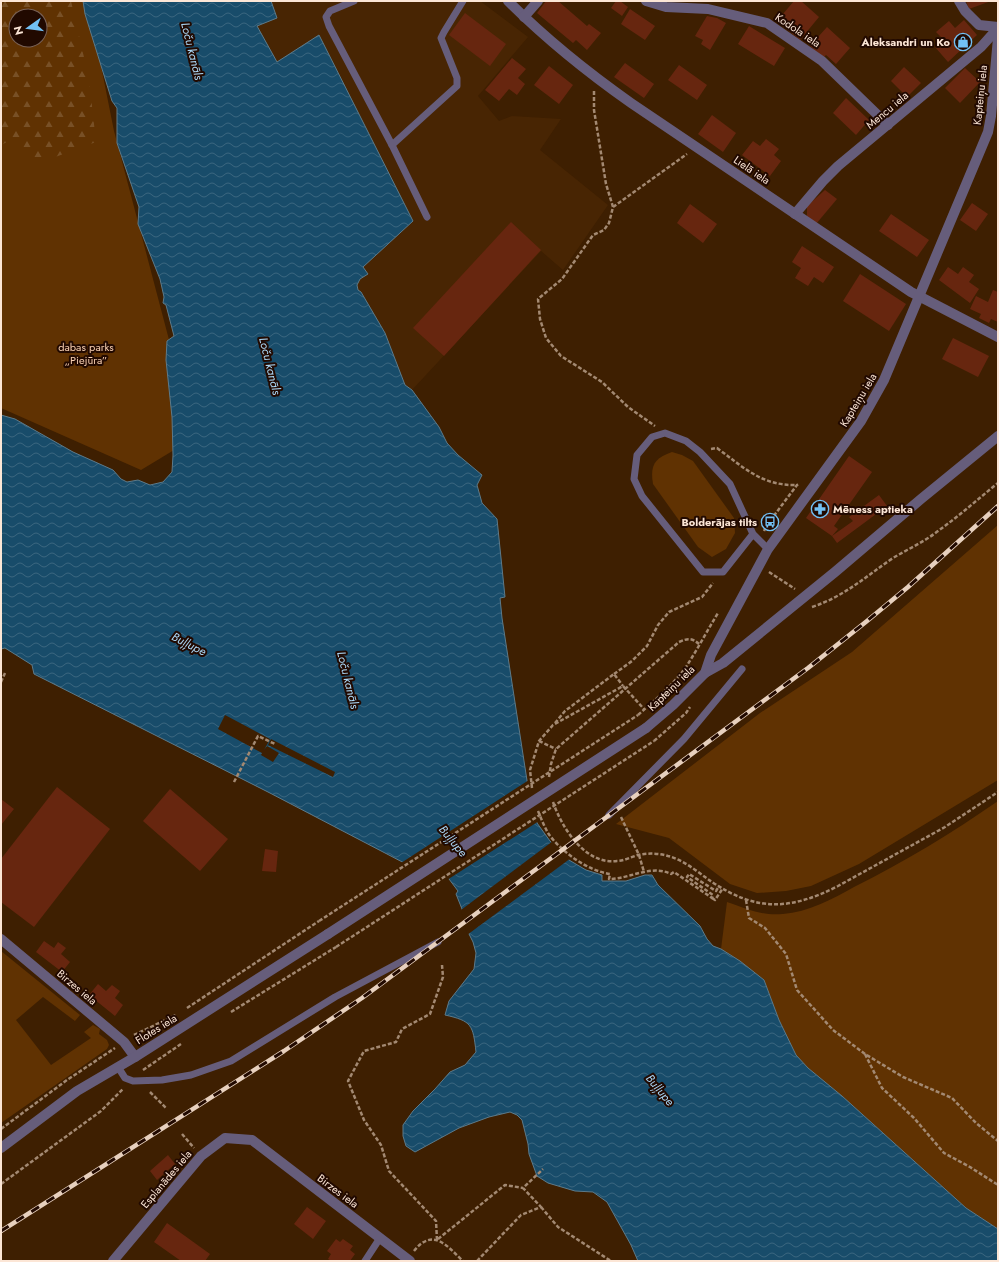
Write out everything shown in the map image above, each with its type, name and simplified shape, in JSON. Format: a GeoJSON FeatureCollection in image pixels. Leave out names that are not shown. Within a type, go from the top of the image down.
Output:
{"type":"FeatureCollection","features":[{"type":"Feature","properties":{"kind":"street"},"geometry":{"type":"LineString","coordinates":[[524,17],[538,1]]}},
{"type":"Feature","properties":{"kind":"street","name":"Kodola iela"},"geometry":{"type":"LineString","coordinates":[[646,1],[666,7],[682,4],[767,23],[822,61],[888,124]]}},
{"type":"Feature","properties":{"kind":"street"},"geometry":{"type":"LineString","coordinates":[[959,1],[965,11],[979,25],[998,28]]}},
{"type":"Feature","properties":{"kind":"street","name":"Lielā iela"},"geometry":{"type":"LineString","coordinates":[[510,3],[541,34],[595,77],[696,147],[919,298],[997,334]]}},
{"type":"Feature","properties":{"kind":"street","name":"Mencu iela"},"geometry":{"type":"LineString","coordinates":[[795,214],[828,176],[981,47],[998,28]]}},
{"type":"Feature","properties":{"kind":"street","name":"Kapteiņu iela"},"geometry":{"type":"LineString","coordinates":[[328,934],[646,728],[673,705],[705,673],[710,655],[768,549],[861,421],[884,380],[988,132],[992,116],[998,38]]}},
{"type":"Feature","properties":{"kind":"street"},"geometry":{"type":"LineString","coordinates":[[705,673],[723,663],[998,436]]}},
{"type":"Feature","properties":{"kind":"street","name":"Flotes iela"},"geometry":{"type":"LineString","coordinates":[[1,1148],[77,1092],[135,1057],[328,934]]}},
{"type":"Feature","properties":{"kind":"street","name":"Birzes iela"},"geometry":{"type":"LineString","coordinates":[[1,939],[124,1042],[135,1057]]}},
{"type":"Feature","properties":{"kind":"street","name":"Esplanādes iela"},"geometry":{"type":"LineString","coordinates":[[113,1261],[201,1156],[225,1138],[252,1140]]}},
{"type":"Feature","properties":{"kind":"street","name":"Birzes iela"},"geometry":{"type":"LineString","coordinates":[[252,1140],[409,1260]]}},
{"type":"Feature","properties":{"kind":"lane"},"geometry":{"type":"LineString","coordinates":[[354,1],[330,11],[326,16],[329,26],[392,145],[427,217]]}},
{"type":"Feature","properties":{"kind":"lane"},"geometry":{"type":"LineString","coordinates":[[392,145],[457,86],[458,78],[441,38],[463,1]]}},
{"type":"Feature","properties":{"kind":"lane"},"geometry":{"type":"LineString","coordinates":[[501,1],[510,3]]}},
{"type":"Feature","properties":{"kind":"lane"},"geometry":{"type":"LineString","coordinates":[[753,534],[723,572],[703,572],[642,496],[634,479],[637,455],[652,437],[666,433],[686,441],[700,452],[730,484],[753,534],[768,549]]}},
{"type":"Feature","properties":{"kind":"lane"},"geometry":{"type":"LineString","coordinates":[[609,815],[684,739],[742,669]]}},
{"type":"Feature","properties":{"kind":"lane"},"geometry":{"type":"LineString","coordinates":[[118,1067],[125,1078],[133,1081],[173,1079],[191,1075],[231,1061],[335,996],[438,942]]}},
{"type":"Feature","properties":{"kind":"lane"},"geometry":{"type":"LineString","coordinates":[[365,1261],[380,1238]]}},
{"type":"Feature","properties":{"kind":"path"},"geometry":{"type":"LineString","coordinates":[[595,77],[594,110],[606,184],[613,208],[609,224],[604,230],[593,235],[562,278],[538,299],[540,319],[546,338],[561,356],[602,382],[628,407],[666,433]]}},
{"type":"Feature","properties":{"kind":"path"},"geometry":{"type":"LineString","coordinates":[[613,208],[696,147]]}},
{"type":"Feature","properties":{"kind":"path"},"geometry":{"type":"LineString","coordinates":[[700,452],[717,448],[744,468],[771,483],[783,486],[797,485]]}},
{"type":"Feature","properties":{"kind":"path"},"geometry":{"type":"LineString","coordinates":[[810,608],[827,602],[858,584],[893,558],[938,532],[998,483]]}},
{"type":"Feature","properties":{"kind":"path"},"geometry":{"type":"LineString","coordinates":[[553,725],[565,711],[632,661],[647,646],[658,625],[669,612],[702,597],[723,572]]}},
{"type":"Feature","properties":{"kind":"path"},"geometry":{"type":"LineString","coordinates":[[184,1010],[319,921],[638,715],[673,682],[686,666],[699,644],[694,639],[686,639],[679,642],[556,749],[551,764],[549,778]]}},
{"type":"Feature","properties":{"kind":"path"},"geometry":{"type":"LineString","coordinates":[[1,682],[5,673]]}},
{"type":"Feature","properties":{"kind":"path"},"geometry":{"type":"LineString","coordinates":[[614,674],[623,686]]}},
{"type":"Feature","properties":{"kind":"path"},"geometry":{"type":"LineString","coordinates":[[626,689],[644,710]]}},
{"type":"Feature","properties":{"kind":"path"},"geometry":{"type":"LineString","coordinates":[[230,1013],[336,947],[654,741],[686,713]]}},
{"type":"Feature","properties":{"kind":"path"},"geometry":{"type":"LineString","coordinates":[[234,782],[258,736],[275,744]]}},
{"type":"Feature","properties":{"kind":"path"},"geometry":{"type":"LineString","coordinates":[[539,741],[556,749]]}},
{"type":"Feature","properties":{"kind":"path"},"geometry":{"type":"LineString","coordinates":[[551,798],[557,814],[570,834],[591,856],[603,861],[617,861],[639,855],[655,854],[669,856],[683,862],[723,888],[746,900],[766,904],[785,904],[803,901],[820,895],[926,838],[998,792]]}},
{"type":"Feature","properties":{"kind":"path"},"geometry":{"type":"LineString","coordinates":[[620,815],[639,855],[644,872]]}},
{"type":"Feature","properties":{"kind":"path"},"geometry":{"type":"LineString","coordinates":[[712,898],[715,900],[723,888]]}},
{"type":"Feature","properties":{"kind":"path"},"geometry":{"type":"LineString","coordinates":[[746,900],[749,918],[765,928],[786,954],[797,990],[833,1030],[865,1054],[903,1077],[952,1098],[976,1123],[998,1141]]}},
{"type":"Feature","properties":{"kind":"path"},"geometry":{"type":"LineString","coordinates":[[437,1240],[436,1221],[389,1171],[381,1145],[364,1120],[348,1080],[364,1051],[396,1042],[402,1029],[430,1014],[443,976],[442,965]]}},
{"type":"Feature","properties":{"kind":"path"},"geometry":{"type":"LineString","coordinates":[[1,1129],[67,1080],[124,1042],[178,1014]]}},
{"type":"Feature","properties":{"kind":"path"},"geometry":{"type":"LineString","coordinates":[[1,1184],[101,1111],[144,1069],[183,1042]]}},
{"type":"Feature","properties":{"kind":"path"},"geometry":{"type":"LineString","coordinates":[[865,1054],[882,1088],[914,1118],[944,1153],[970,1167],[998,1185]]}},
{"type":"Feature","properties":{"kind":"path"},"geometry":{"type":"LineString","coordinates":[[133,1081],[152,1093],[166,1108]]}},
{"type":"Feature","properties":{"kind":"path"},"geometry":{"type":"LineString","coordinates":[[182,1134],[201,1156]]}},
{"type":"Feature","properties":{"kind":"path"},"geometry":{"type":"LineString","coordinates":[[523,1188],[543,1169]]}},
{"type":"Feature","properties":{"kind":"path"},"geometry":{"type":"LineString","coordinates":[[437,1240],[504,1185],[523,1188],[558,1227],[611,1261]]}},
{"type":"Feature","properties":{"kind":"path"},"geometry":{"type":"LineString","coordinates":[[477,1261],[521,1215],[541,1207]]}},
{"type":"Feature","properties":{"kind":"path"},"geometry":{"type":"LineString","coordinates":[[409,1260],[418,1246],[424,1241],[431,1239],[443,1243],[463,1261]]}},
{"type":"Feature","properties":{"kind":"shaded area"},"geometry":{"type":"Polygon","coordinates":[[[271,1],[480,1],[528,37],[478,96],[499,121],[512,116],[561,119],[540,150],[608,205],[563,270],[541,251],[412,390],[405,385],[385,333],[358,290],[357,285],[363,267],[412,221],[319,36],[277,62],[256,26],[276,18],[271,1]]]}},
{"type":"Feature","properties":{"kind":"green space","name":"dabas parks „Piejūra”"},"geometry":{"type":"Polygon","coordinates":[[[1,1],[88,1],[114,131],[187,408],[184,444],[141,470],[1,408],[1,1]]]}},
{"type":"Feature","properties":{"kind":"green space"},"geometry":{"type":"Polygon","coordinates":[[[1,1],[71,1],[89,79],[96,142],[39,163],[15,138],[1,145],[1,1]]]}},
{"type":"Feature","properties":{"kind":"green space"},"geometry":{"type":"Polygon","coordinates":[[[672,452],[693,461],[734,518],[735,533],[726,549],[712,557],[698,547],[653,484],[652,472],[657,460],[672,452]]]}},
{"type":"Feature","properties":{"kind":"green space"},"geometry":{"type":"Polygon","coordinates":[[[998,525],[998,780],[859,864],[811,886],[786,891],[757,893],[730,884],[669,838],[616,824],[760,713],[852,652],[998,525]]]}},
{"type":"Feature","properties":{"kind":"green space"},"geometry":{"type":"Polygon","coordinates":[[[998,801],[998,1229],[966,1208],[842,1096],[808,1068],[796,1055],[779,1020],[764,980],[721,949],[727,902],[768,914],[792,913],[811,908],[838,896],[891,868],[945,836],[998,801]]]}},
{"type":"Feature","properties":{"kind":"green space"},"geometry":{"type":"Polygon","coordinates":[[[1,951],[80,1015],[75,1021],[43,997],[16,1020],[51,1065],[91,1038],[84,1032],[93,1025],[100,1029],[99,1034],[107,1040],[109,1045],[107,1049],[1,1123],[1,951]]]}},
{"type":"Feature","properties":{"kind":"water"},"geometry":{"type":"Polygon","coordinates":[[[83,1],[271,1],[277,18],[257,26],[277,62],[319,35],[413,221],[363,267],[368,274],[360,279],[357,285],[358,290],[361,292],[385,333],[405,385],[412,390],[439,427],[447,443],[458,455],[482,475],[477,485],[482,503],[497,519],[505,597],[500,598],[502,618],[528,787],[537,823],[550,841],[569,860],[586,870],[602,875],[602,881],[626,881],[645,875],[652,875],[658,885],[700,926],[707,939],[713,946],[721,949],[740,961],[764,980],[779,1020],[796,1055],[808,1068],[842,1096],[966,1208],[998,1229],[998,1261],[638,1261],[631,1245],[607,1202],[593,1192],[575,1191],[548,1183],[537,1176],[529,1154],[522,1120],[517,1115],[510,1112],[489,1117],[459,1128],[415,1152],[406,1146],[403,1136],[403,1125],[413,1111],[450,1072],[465,1065],[476,1052],[474,1036],[470,1026],[466,1022],[445,1015],[449,1001],[474,969],[476,953],[456,894],[458,891],[446,875],[440,873],[433,878],[268,792],[34,674],[32,665],[5,648],[1,649],[1,415],[15,419],[73,452],[113,470],[121,479],[127,482],[138,480],[150,485],[163,482],[172,472],[172,417],[166,360],[167,341],[174,336],[166,305],[163,303],[164,297],[160,279],[138,224],[139,207],[117,143],[117,108],[112,101],[85,14],[83,1]]]}},
{"type":"Feature","properties":{"kind":"pier"},"geometry":{"type":"Polygon","coordinates":[[[225,715],[270,739],[264,750],[267,746],[279,753],[273,762],[261,755],[262,753],[218,729],[225,715]]]}},
{"type":"Feature","properties":{"kind":"pier"},"geometry":{"type":"Polygon","coordinates":[[[271,739],[335,772],[333,777],[268,745],[271,739]]]}},
{"type":"Feature","properties":{"kind":"pier"},"geometry":{"type":"Polygon","coordinates":[[[529,780],[539,821],[447,880],[444,876],[440,876],[432,880],[401,863],[529,780]]]}},
{"type":"Feature","properties":{"kind":"pier"},"geometry":{"type":"Polygon","coordinates":[[[553,841],[571,858],[467,935],[461,910],[553,841]]]}},
{"type":"Feature","properties":{"kind":"building"},"geometry":{"type":"Polygon","coordinates":[[[546,1],[558,1],[587,26],[589,24],[601,33],[587,50],[576,40],[573,43],[537,13],[546,1]]]}},
{"type":"Feature","properties":{"kind":"building"},"geometry":{"type":"Polygon","coordinates":[[[616,1],[620,1],[628,7],[622,16],[611,8],[616,1]]]}},
{"type":"Feature","properties":{"kind":"building"},"geometry":{"type":"Polygon","coordinates":[[[794,1],[801,1],[819,17],[800,40],[777,21],[794,1]]]}},
{"type":"Feature","properties":{"kind":"building"},"geometry":{"type":"Polygon","coordinates":[[[966,1],[991,1],[969,9],[966,1]]]}},
{"type":"Feature","properties":{"kind":"building"},"geometry":{"type":"Polygon","coordinates":[[[630,9],[655,26],[645,40],[621,24],[630,9]]]}},
{"type":"Feature","properties":{"kind":"building"},"geometry":{"type":"Polygon","coordinates":[[[465,13],[506,44],[490,66],[449,35],[465,13]]]}},
{"type":"Feature","properties":{"kind":"building"},"geometry":{"type":"Polygon","coordinates":[[[707,16],[717,18],[726,23],[710,50],[701,44],[703,40],[695,36],[707,16]]]}},
{"type":"Feature","properties":{"kind":"building"},"geometry":{"type":"Polygon","coordinates":[[[964,20],[977,35],[948,62],[935,47],[943,39],[936,32],[949,21],[955,28],[964,20]]]}},
{"type":"Feature","properties":{"kind":"building"},"geometry":{"type":"Polygon","coordinates":[[[749,26],[785,48],[774,66],[738,44],[749,26]]]}},
{"type":"Feature","properties":{"kind":"building"},"geometry":{"type":"Polygon","coordinates":[[[827,27],[850,48],[836,64],[826,55],[823,58],[810,46],[827,27]]]}},
{"type":"Feature","properties":{"kind":"building"},"geometry":{"type":"Polygon","coordinates":[[[512,58],[526,69],[518,78],[525,84],[517,95],[509,89],[499,101],[485,90],[512,58]]]}},
{"type":"Feature","properties":{"kind":"building"},"geometry":{"type":"Polygon","coordinates":[[[625,63],[654,84],[644,98],[614,77],[625,63]]]}},
{"type":"Feature","properties":{"kind":"building"},"geometry":{"type":"Polygon","coordinates":[[[679,65],[707,85],[697,100],[668,80],[679,65]]]}},
{"type":"Feature","properties":{"kind":"building"},"geometry":{"type":"Polygon","coordinates":[[[549,66],[573,85],[559,104],[534,85],[549,66]]]}},
{"type":"Feature","properties":{"kind":"building"},"geometry":{"type":"Polygon","coordinates":[[[904,67],[921,83],[907,97],[891,81],[904,67]]]}},
{"type":"Feature","properties":{"kind":"building"},"geometry":{"type":"Polygon","coordinates":[[[965,68],[980,82],[960,103],[945,88],[965,68]]]}},
{"type":"Feature","properties":{"kind":"building"},"geometry":{"type":"Polygon","coordinates":[[[846,98],[869,120],[856,135],[833,113],[846,98]]]}},
{"type":"Feature","properties":{"kind":"building"},"geometry":{"type":"Polygon","coordinates":[[[712,115],[736,133],[723,152],[698,134],[712,115]]]}},
{"type":"Feature","properties":{"kind":"building"},"geometry":{"type":"Polygon","coordinates":[[[766,139],[779,149],[774,155],[781,161],[770,176],[742,155],[753,141],[760,146],[766,139]]]}},
{"type":"Feature","properties":{"kind":"building"},"geometry":{"type":"Polygon","coordinates":[[[825,190],[837,199],[816,224],[807,216],[807,206],[825,190]]]}},
{"type":"Feature","properties":{"kind":"building"},"geometry":{"type":"Polygon","coordinates":[[[972,203],[988,214],[976,231],[960,220],[972,203]]]}},
{"type":"Feature","properties":{"kind":"building"},"geometry":{"type":"Polygon","coordinates":[[[690,204],[717,224],[703,243],[677,223],[690,204]]]}},
{"type":"Feature","properties":{"kind":"building"},"geometry":{"type":"Polygon","coordinates":[[[891,214],[929,240],[917,257],[879,231],[891,214]]]}},
{"type":"Feature","properties":{"kind":"building"},"geometry":{"type":"Polygon","coordinates":[[[511,222],[541,250],[444,356],[413,328],[511,222]]]}},
{"type":"Feature","properties":{"kind":"building"},"geometry":{"type":"Polygon","coordinates":[[[802,246],[834,267],[823,283],[814,277],[808,286],[795,278],[801,268],[792,262],[802,246]]]}},
{"type":"Feature","properties":{"kind":"building"},"geometry":{"type":"Polygon","coordinates":[[[948,267],[958,274],[963,267],[974,275],[969,282],[979,289],[970,303],[939,280],[948,267]]]}},
{"type":"Feature","properties":{"kind":"building"},"geometry":{"type":"Polygon","coordinates":[[[860,274],[906,304],[889,331],[843,301],[860,274]]]}},
{"type":"Feature","properties":{"kind":"building"},"geometry":{"type":"Polygon","coordinates":[[[993,290],[998,292],[998,322],[991,319],[989,323],[979,318],[981,314],[970,309],[976,296],[988,302],[993,290]]]}},
{"type":"Feature","properties":{"kind":"building"},"geometry":{"type":"Polygon","coordinates":[[[953,338],[989,356],[978,377],[942,359],[953,338]]]}},
{"type":"Feature","properties":{"kind":"building"},"geometry":{"type":"Polygon","coordinates":[[[849,456],[872,472],[834,526],[838,529],[832,536],[806,518],[849,456]]]}},
{"type":"Feature","properties":{"kind":"building"},"geometry":{"type":"Polygon","coordinates":[[[879,495],[887,506],[837,543],[832,536],[853,521],[849,517],[879,495]]]}},
{"type":"Feature","properties":{"kind":"building"},"geometry":{"type":"Polygon","coordinates":[[[57,787],[110,829],[34,927],[1,902],[1,859],[57,787]]]}},
{"type":"Feature","properties":{"kind":"building"},"geometry":{"type":"Polygon","coordinates":[[[170,789],[228,839],[200,871],[143,821],[170,789]]]}},
{"type":"Feature","properties":{"kind":"building"},"geometry":{"type":"Polygon","coordinates":[[[1,799],[14,809],[1,825],[1,799]]]}},
{"type":"Feature","properties":{"kind":"building"},"geometry":{"type":"Polygon","coordinates":[[[265,849],[278,851],[276,872],[262,871],[265,849]]]}},
{"type":"Feature","properties":{"kind":"building"},"geometry":{"type":"Polygon","coordinates":[[[44,941],[54,948],[58,942],[66,948],[61,954],[70,962],[62,972],[36,952],[44,941]]]}},
{"type":"Feature","properties":{"kind":"building"},"geometry":{"type":"Polygon","coordinates":[[[98,984],[106,991],[112,985],[120,991],[115,998],[123,1005],[115,1016],[89,995],[98,984]]]}},
{"type":"Feature","properties":{"kind":"building"},"geometry":{"type":"Polygon","coordinates":[[[168,1155],[175,1164],[157,1180],[150,1171],[168,1155]]]}},
{"type":"Feature","properties":{"kind":"building"},"geometry":{"type":"Polygon","coordinates":[[[307,1207],[326,1221],[313,1239],[294,1224],[307,1207]]]}},
{"type":"Feature","properties":{"kind":"building"},"geometry":{"type":"Polygon","coordinates":[[[167,1223],[210,1254],[205,1261],[181,1261],[154,1242],[167,1223]]]}},
{"type":"Feature","properties":{"kind":"building"},"geometry":{"type":"Polygon","coordinates":[[[336,1239],[340,1242],[343,1239],[353,1246],[350,1250],[355,1254],[350,1261],[331,1261],[328,1259],[331,1254],[327,1251],[336,1239]]]}},
{"type":"Feature","properties":{"kind":"railway"},"geometry":{"type":"LineString","coordinates":[[1,1231],[284,1051],[362,998],[808,668],[908,587],[998,506]]}},
{"type":"Feature","properties":{"kind":"place","name":"Aleksandri un Ko"},"geometry":{"type":"Point","coordinates":[963,42]}},
{"type":"Feature","properties":{"kind":"place","name":"Mēness aptieka"},"geometry":{"type":"Point","coordinates":[820,509]}},
{"type":"Feature","properties":{"kind":"place","name":"Bolderājas tilts"},"geometry":{"type":"Point","coordinates":[770,522]}},
{"type":"Feature","properties":{"kind":"water label","name":"Loču kanāls"},"geometry":{"type":"Point","coordinates":[192,51]}},
{"type":"Feature","properties":{"kind":"water label","name":"Loču kanāls"},"geometry":{"type":"Point","coordinates":[270,366]}},
{"type":"Feature","properties":{"kind":"water label","name":"Buļļupe"},"geometry":{"type":"Point","coordinates":[189,644]}},
{"type":"Feature","properties":{"kind":"water label","name":"Loču kanāls"},"geometry":{"type":"Point","coordinates":[348,680]}},
{"type":"Feature","properties":{"kind":"water label","name":"Buļļupe"},"geometry":{"type":"Point","coordinates":[453,841]}},
{"type":"Feature","properties":{"kind":"water label","name":"Buļļupe"},"geometry":{"type":"Point","coordinates":[660,1090]}}]}
